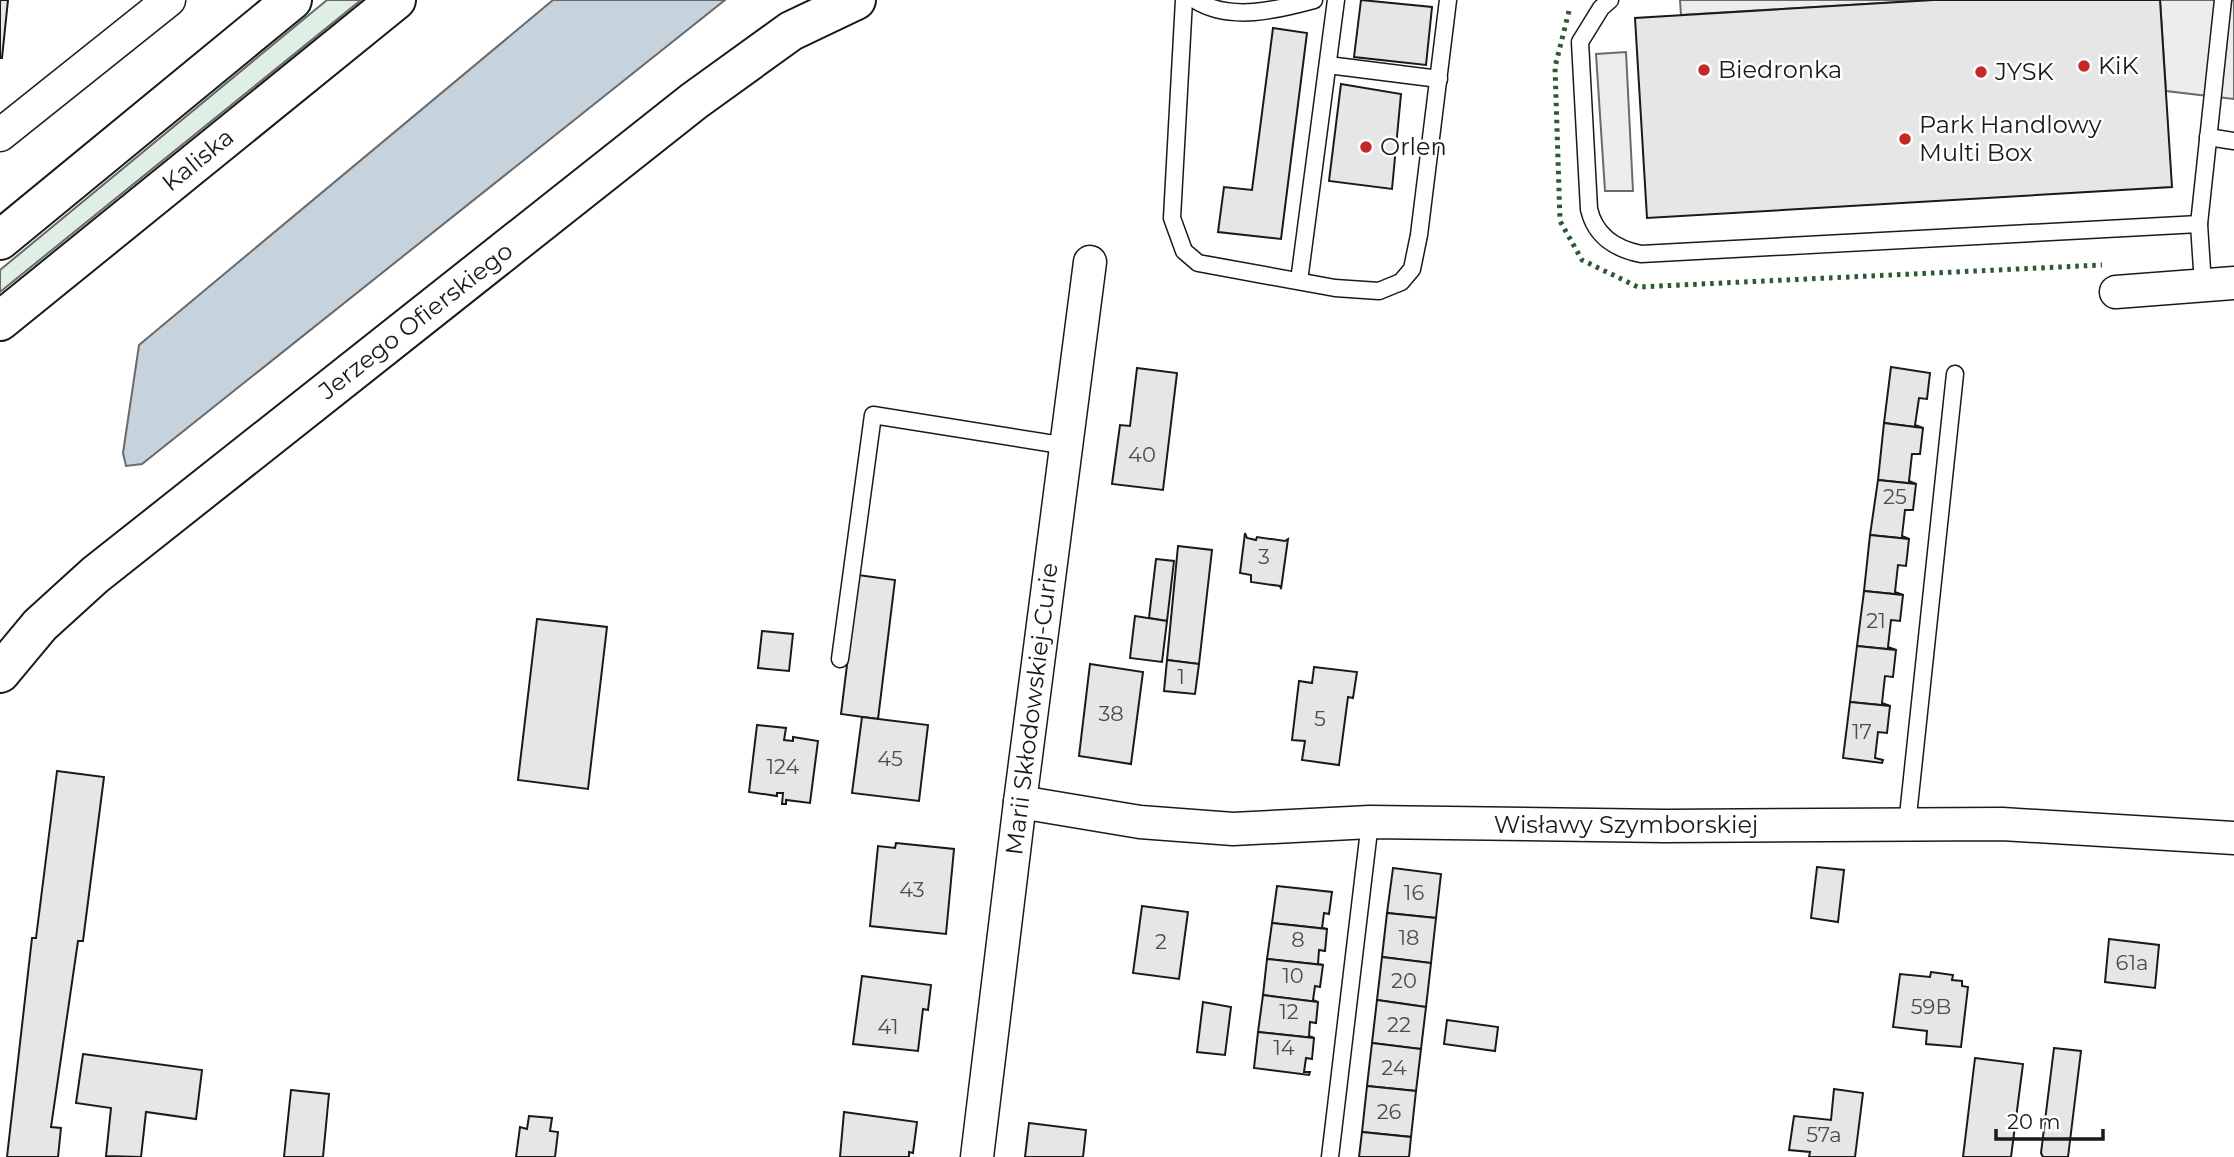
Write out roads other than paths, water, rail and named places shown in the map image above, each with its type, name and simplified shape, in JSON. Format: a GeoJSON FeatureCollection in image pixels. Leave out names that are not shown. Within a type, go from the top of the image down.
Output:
{"type":"FeatureCollection","features":[{"type":"Feature","properties":{"kind":"street"},"geometry":{"type":"LineString","coordinates":[[0,135],[169,0]]}},
{"type":"Feature","properties":{"kind":"street"},"geometry":{"type":"LineString","coordinates":[[0,240],[292,0]]}},
{"type":"Feature","properties":{"kind":"street","name":"Kaliska"},"geometry":{"type":"LineString","coordinates":[[0,321],[396,0]]}},
{"type":"Feature","properties":{"kind":"street","name":"Jerzego Ofierskiego"},"geometry":{"type":"LineString","coordinates":[[0,673],[40,625],[95,575],[694,101],[791,31],[856,0]]}},
{"type":"Feature","properties":{"kind":"street","name":"Marii Skłodowskiej-Curie"},"geometry":{"type":"LineString","coordinates":[[977,1157],[1090,262]]}},
{"type":"Feature","properties":{"kind":"street"},"geometry":{"type":"LineString","coordinates":[[2116,292],[2234,283]]}},
{"type":"Feature","properties":{"kind":"street","name":"Wisławy Szymborskiej"},"geometry":{"type":"LineString","coordinates":[[1020,802],[1140,822],[1233,829],[1370,822],[1652,826],[2002,824],[2234,838]]}},
{"type":"Feature","properties":{"kind":"lane"},"geometry":{"type":"LineString","coordinates":[[1184,0],[1171,218],[1184,251],[1198,264],[1379,291],[1401,282],[1412,269],[1419,235],[1448,0]]}},
{"type":"Feature","properties":{"kind":"lane"},"geometry":{"type":"LineString","coordinates":[[1195,0],[1227,12],[1251,12],[1314,0]]}},
{"type":"Feature","properties":{"kind":"lane"},"geometry":{"type":"LineString","coordinates":[[1298,281],[1336,0]]}},
{"type":"Feature","properties":{"kind":"lane"},"geometry":{"type":"LineString","coordinates":[[1610,0],[1601,8],[1580,42],[1588,195],[1592,222],[1606,240],[1626,251],[1641,254],[2199,224]]}},
{"type":"Feature","properties":{"kind":"lane"},"geometry":{"type":"LineString","coordinates":[[2203,285],[2199,224],[2223,0]]}},
{"type":"Feature","properties":{"kind":"lane"},"geometry":{"type":"LineString","coordinates":[[1328,65],[1439,79]]}},
{"type":"Feature","properties":{"kind":"lane"},"geometry":{"type":"LineString","coordinates":[[2208,137],[2234,141]]}},
{"type":"Feature","properties":{"kind":"lane"},"geometry":{"type":"LineString","coordinates":[[1907,825],[1955,374]]}},
{"type":"Feature","properties":{"kind":"lane"},"geometry":{"type":"LineString","coordinates":[[840,659],[873,415],[1067,446]]}},
{"type":"Feature","properties":{"kind":"lane"},"geometry":{"type":"LineString","coordinates":[[1330,1157],[1370,822]]}},
{"type":"Feature","properties":{"kind":"place","name":"KiK"},"geometry":{"type":"Point","coordinates":[2084,66]}},
{"type":"Feature","properties":{"kind":"place","name":"Biedronka"},"geometry":{"type":"Point","coordinates":[1704,70]}},
{"type":"Feature","properties":{"kind":"place","name":"JYSK"},"geometry":{"type":"Point","coordinates":[1981,72]}},
{"type":"Feature","properties":{"kind":"place","name":"Park Handlowy Multi Box"},"geometry":{"type":"Point","coordinates":[1905,139]}},
{"type":"Feature","properties":{"kind":"place","name":"Orlen"},"geometry":{"type":"Point","coordinates":[1366,147]}}]}
